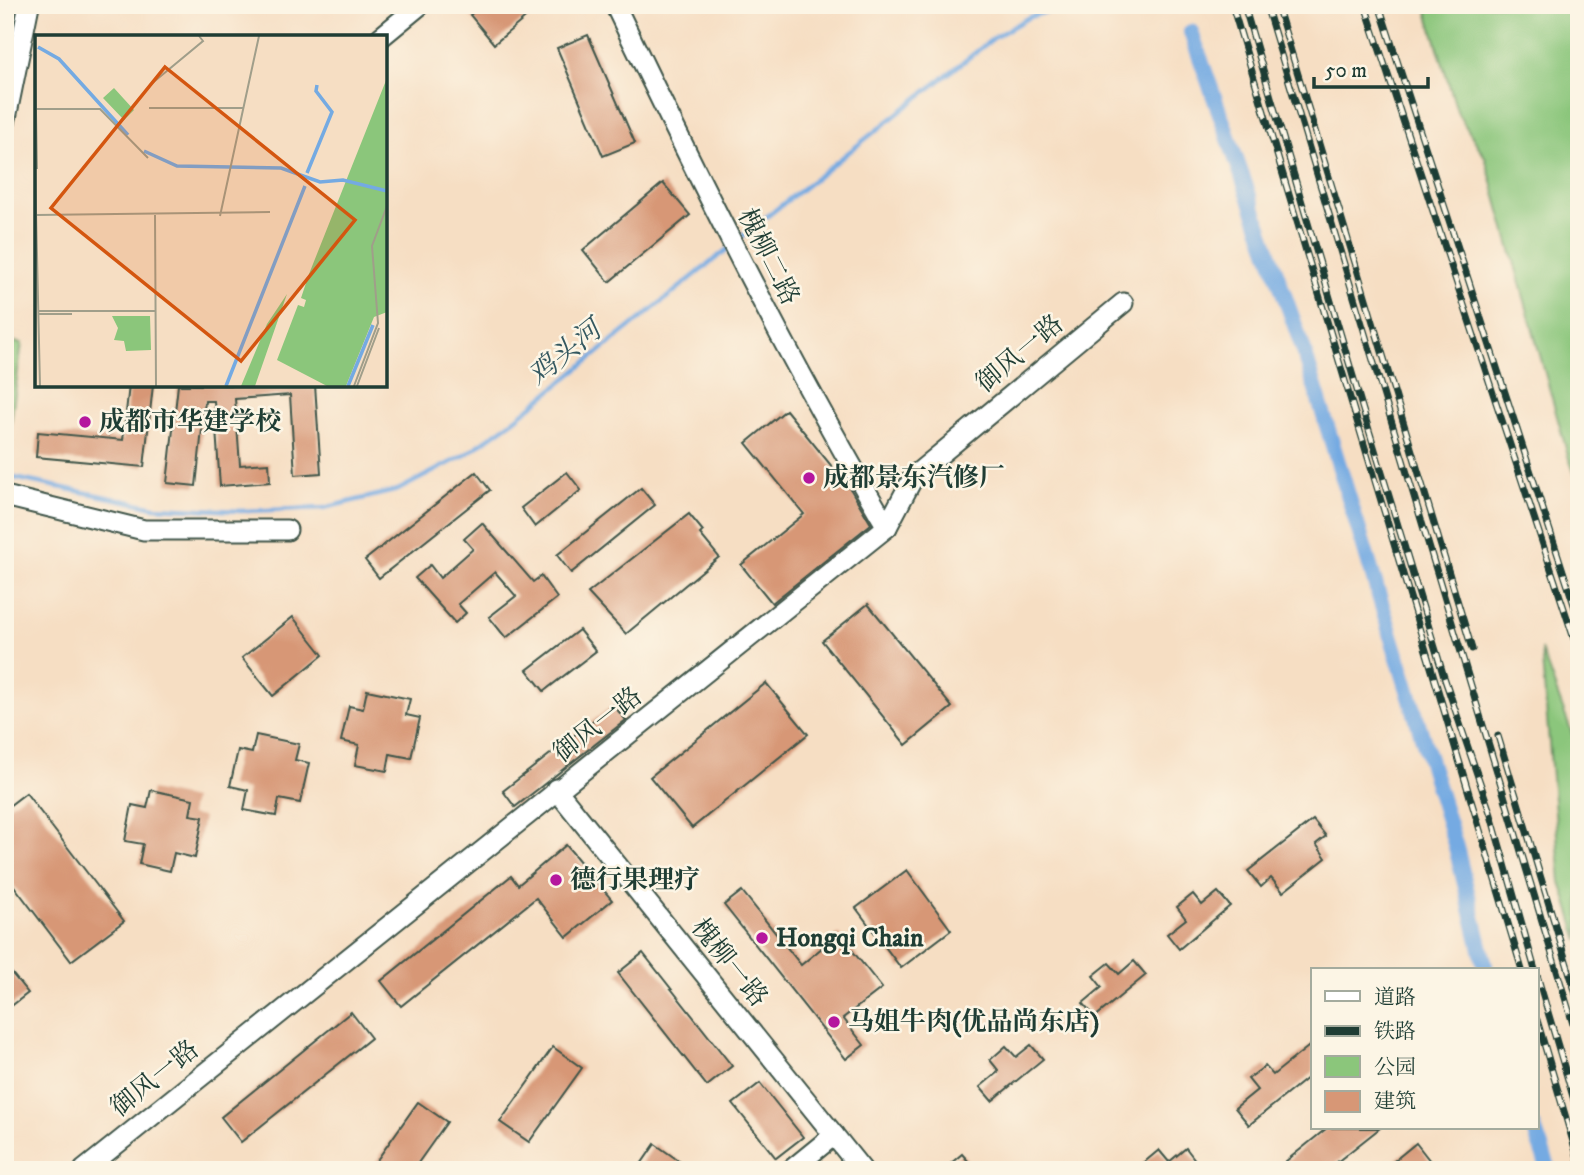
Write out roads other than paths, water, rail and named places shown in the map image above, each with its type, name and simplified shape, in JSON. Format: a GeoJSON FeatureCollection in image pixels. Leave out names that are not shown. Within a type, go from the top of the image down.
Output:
{"type":"FeatureCollection","features":[{"type":"Feature","properties":{"kind":"street"},"geometry":{"type":"LineString","coordinates":[[5,123],[29,5]]}},
{"type":"Feature","properties":{"kind":"street"},"geometry":{"type":"LineString","coordinates":[[383,35],[420,5]]}},
{"type":"Feature","properties":{"kind":"street","name":"槐柳二路"},"geometry":{"type":"LineString","coordinates":[[615,5],[739,262],[820,413],[887,527]]}},
{"type":"Feature","properties":{"kind":"street","name":"御风一路"},"geometry":{"type":"LineString","coordinates":[[84,1170],[556,789],[576,778],[887,527],[914,476],[1123,303]]}},
{"type":"Feature","properties":{"kind":"street"},"geometry":{"type":"LineString","coordinates":[[5,496],[144,530],[287,530]]}},
{"type":"Feature","properties":{"kind":"street","name":"槐柳一路"},"geometry":{"type":"LineString","coordinates":[[556,789],[862,1170]]}},
{"type":"Feature","properties":{"kind":"street"},"geometry":{"type":"LineString","coordinates":[[791,1170],[834,1135]]}},
{"type":"Feature","properties":{"kind":"waterway","name":"鸡头河"},"geometry":{"type":"LineString","coordinates":[[736,241],[995,37],[1029,17],[1071,5]]}},
{"type":"Feature","properties":{"kind":"waterway"},"geometry":{"type":"LineString","coordinates":[[1191,32],[1304,351],[1456,847],[1486,968]]}},
{"type":"Feature","properties":{"kind":"waterway","name":"鸡头河"},"geometry":{"type":"LineString","coordinates":[[5,476],[155,507],[241,511],[324,508],[398,490],[465,455],[513,421],[730,247]]}},
{"type":"Feature","properties":{"kind":"waterway"},"geometry":{"type":"LineString","coordinates":[[1535,1130],[1549,1170]]}},
{"type":"Feature","properties":{"kind":"railway"},"geometry":{"type":"LineString","coordinates":[[1232,5],[1521,968]]}},
{"type":"Feature","properties":{"kind":"railway"},"geometry":{"type":"LineString","coordinates":[[1244,5],[1362,407],[1444,677],[1491,815],[1534,968]]}},
{"type":"Feature","properties":{"kind":"railway"},"geometry":{"type":"LineString","coordinates":[[1266,5],[1579,1044]]}},
{"type":"Feature","properties":{"kind":"railway"},"geometry":{"type":"LineString","coordinates":[[1277,5],[1472,649]]}},
{"type":"Feature","properties":{"kind":"railway"},"geometry":{"type":"LineString","coordinates":[[1365,5],[1579,654]]}},
{"type":"Feature","properties":{"kind":"railway"},"geometry":{"type":"LineString","coordinates":[[1379,5],[1579,620]]}},
{"type":"Feature","properties":{"kind":"railway"},"geometry":{"type":"LineString","coordinates":[[1498,736],[1579,1004]]}},
{"type":"Feature","properties":{"kind":"railway"},"geometry":{"type":"LineString","coordinates":[[1538,978],[1579,1117]]}},
{"type":"Feature","properties":{"kind":"railway"},"geometry":{"type":"LineString","coordinates":[[1538,1023],[1579,1162]]}},
{"type":"Feature","properties":{"kind":"place","name":"成都市华建学校"},"geometry":{"type":"Point","coordinates":[85,422]}},
{"type":"Feature","properties":{"kind":"place","name":"成都景东汽修厂"},"geometry":{"type":"Point","coordinates":[809,478]}},
{"type":"Feature","properties":{"kind":"place","name":"德行果理疗"},"geometry":{"type":"Point","coordinates":[556,880]}},
{"type":"Feature","properties":{"kind":"place","name":"Hongqi Chain"},"geometry":{"type":"Point","coordinates":[762,938]}},
{"type":"Feature","properties":{"kind":"place","name":"马姐牛肉(优品尚东店)"},"geometry":{"type":"Point","coordinates":[834,1022]}}]}
